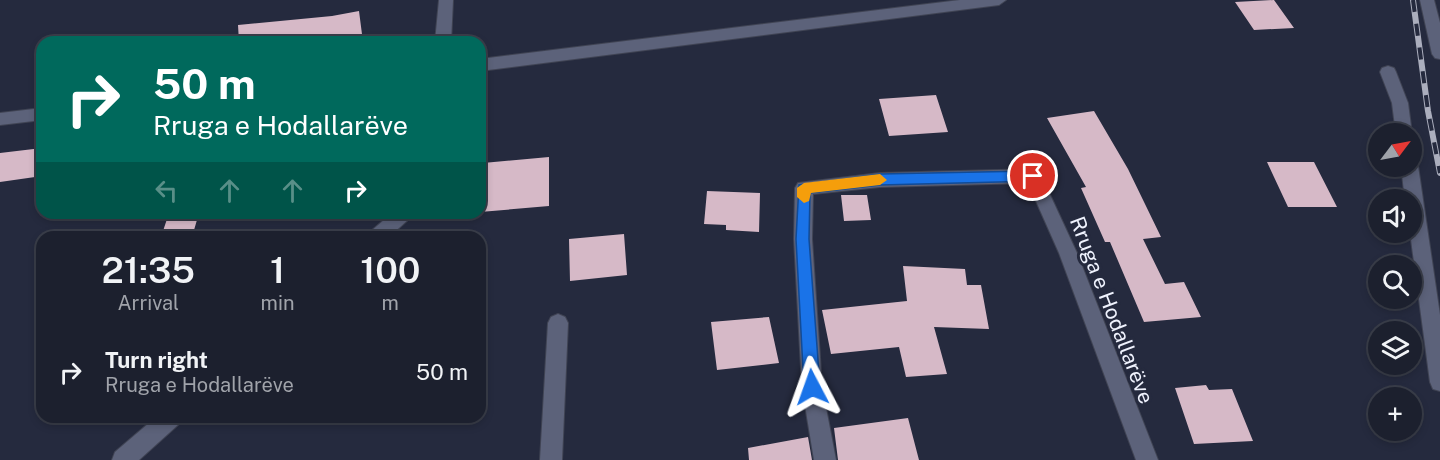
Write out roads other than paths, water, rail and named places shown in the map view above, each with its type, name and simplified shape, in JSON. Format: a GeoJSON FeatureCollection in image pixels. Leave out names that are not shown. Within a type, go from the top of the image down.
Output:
{"type":"FeatureCollection","features":[{"type":"Feature","properties":{"kind":"street"},"geometry":{"type":"LineString","coordinates":[[443,36],[446,0]]}},
{"type":"Feature","properties":{"kind":"street"},"geometry":{"type":"LineString","coordinates":[[486,64],[999,0]]}},
{"type":"Feature","properties":{"kind":"street"},"geometry":{"type":"LineString","coordinates":[[1427,0],[1440,54]]}},
{"type":"Feature","properties":{"kind":"street"},"geometry":{"type":"LineString","coordinates":[[1388,72],[1400,103],[1403,123]]}},
{"type":"Feature","properties":{"kind":"street"},"geometry":{"type":"LineString","coordinates":[[0,119],[36,115]]}},
{"type":"Feature","properties":{"kind":"street","name":"Rruga e Hodallarëve"},"geometry":{"type":"LineString","coordinates":[[825,460],[812,387],[802,239],[804,188],[880,180],[1033,176],[1068,253],[1147,460]]}},
{"type":"Feature","properties":{"kind":"street"},"geometry":{"type":"LineString","coordinates":[[1411,177],[1440,382]]}},
{"type":"Feature","properties":{"kind":"street"},"geometry":{"type":"LineString","coordinates":[[383,231],[397,219]]}},
{"type":"Feature","properties":{"kind":"street"},"geometry":{"type":"LineString","coordinates":[[551,460],[558,323]]}},
{"type":"Feature","properties":{"kind":"street"},"geometry":{"type":"LineString","coordinates":[[123,460],[165,423]]}},
{"type":"Feature","properties":{"kind":"railway"},"geometry":{"type":"LineString","coordinates":[[1413,0],[1428,111],[1440,173]]}}]}
